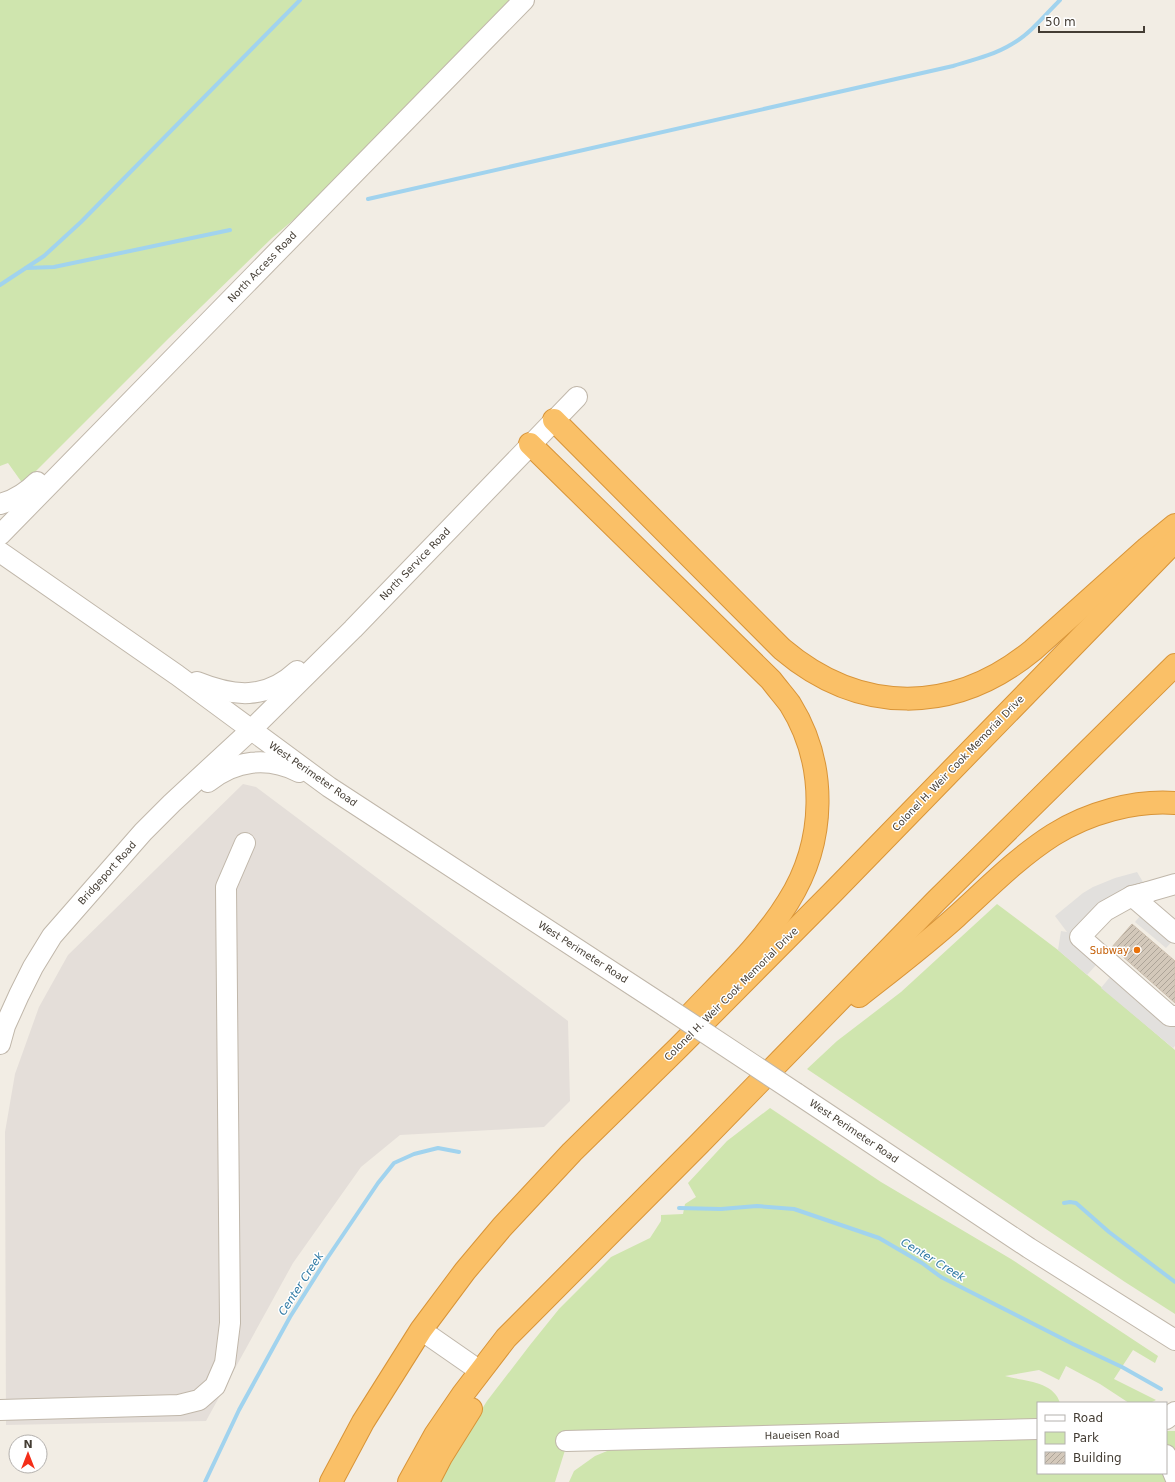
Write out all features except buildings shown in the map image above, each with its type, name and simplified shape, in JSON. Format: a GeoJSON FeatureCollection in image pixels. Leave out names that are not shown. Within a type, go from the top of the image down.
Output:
{"type":"FeatureCollection","features":[{"type":"Feature","properties":{"kind":"highway"},"geometry":{"type":"LineString","coordinates":[[554,420],[794,660],[834,684],[882,697],[912,699],[938,696],[960,691],[980,684],[1001,673],[1018,662],[1175,525]]}},
{"type":"Feature","properties":{"kind":"highway"},"geometry":{"type":"LineString","coordinates":[[530,444],[771,680],[790,704],[804,731],[813,760],[818,790],[818,814],[815,838],[806,868],[788,903],[750,951],[667,1039],[572,1152]]}},
{"type":"Feature","properties":{"kind":"highway","name":"Colonel H. Weir Cook Memorial Drive"},"geometry":{"type":"LineString","coordinates":[[331,1482],[363,1422],[421,1330],[465,1271],[502,1227],[572,1152],[685,1042],[1175,541]]}},
{"type":"Feature","properties":{"kind":"highway"},"geometry":{"type":"LineString","coordinates":[[409,1482],[436,1435],[506,1338],[926,912],[1175,665]]}},
{"type":"Feature","properties":{"kind":"highway"},"geometry":{"type":"LineString","coordinates":[[798,1043],[902,962],[956,917],[992,884],[1054,834],[1088,818],[1115,809],[1149,803],[1175,803]]}},
{"type":"Feature","properties":{"kind":"highway"},"geometry":{"type":"LineString","coordinates":[[428,1482],[458,1429],[502,1363],[602,1241]]}},
{"type":"Feature","properties":{"kind":"street","name":"North Access Road"},"geometry":{"type":"LineString","coordinates":[[0,536],[81,451],[524,0]]}},
{"type":"Feature","properties":{"kind":"street","name":"North Service Road"},"geometry":{"type":"LineString","coordinates":[[251,730],[353,629],[577,397]]}},
{"type":"Feature","properties":{"kind":"street"},"geometry":{"type":"LineString","coordinates":[[0,504],[27,492],[43,476],[81,451]]}},
{"type":"Feature","properties":{"kind":"street","name":"West Perimeter Road"},"geometry":{"type":"LineString","coordinates":[[0,552],[177,675],[329,787],[666,1006],[1029,1248],[1166,1331],[1175,1340]]}},
{"type":"Feature","properties":{"kind":"street"},"geometry":{"type":"LineString","coordinates":[[177,675],[225,692],[252,694],[264,691],[293,674],[305,663],[353,629]]}},
{"type":"Feature","properties":{"kind":"street","name":"Bridgeport Road"},"geometry":{"type":"LineString","coordinates":[[0,1044],[5,1026],[19,995],[33,967],[52,936],[143,832],[251,730]]}},
{"type":"Feature","properties":{"kind":"street"},"geometry":{"type":"LineString","coordinates":[[118,862],[150,836],[217,774],[234,766],[259,762],[280,765],[295,769],[329,787]]}},
{"type":"Feature","properties":{"kind":"street"},"geometry":{"type":"LineString","coordinates":[[0,1410],[180,1405],[199,1400],[215,1386],[225,1363],[230,1323],[226,887],[245,843]]}},
{"type":"Feature","properties":{"kind":"street"},"geometry":{"type":"LineString","coordinates":[[1175,884],[1141,894],[1105,911],[1080,937],[1170,1016],[1175,1016]]}},
{"type":"Feature","properties":{"kind":"street"},"geometry":{"type":"LineString","coordinates":[[1141,894],[1175,933]]}},
{"type":"Feature","properties":{"kind":"street"},"geometry":{"type":"LineString","coordinates":[[421,1330],[480,1372]]}},
{"type":"Feature","properties":{"kind":"street"},"geometry":{"type":"LineString","coordinates":[[1167,1418],[1175,1412]]}},
{"type":"Feature","properties":{"kind":"street","name":"Haueisen Road"},"geometry":{"type":"LineString","coordinates":[[566,1441],[1037,1429]]}},
{"type":"Feature","properties":{"kind":"street"},"geometry":{"type":"LineString","coordinates":[[1167,1457],[1175,1477]]}},
{"type":"Feature","properties":{"kind":"shaded area"},"geometry":{"type":"Polygon","coordinates":[[[243,784],[256,787],[568,1021],[570,1101],[544,1127],[400,1135],[361,1167],[293,1263],[206,1421],[6,1425],[5,1132],[15,1074],[39,1007],[68,955],[243,784]]]}},
{"type":"Feature","properties":{"kind":"shaded area"},"geometry":{"type":"Polygon","coordinates":[[[1137,872],[1149,892],[1080,937],[1175,1020],[1175,1046],[1173,1048],[1101,988],[1110,977],[1096,965],[1087,975],[1058,950],[1061,931],[1067,932],[1055,916],[1083,893],[1093,887],[1115,878],[1137,872]]]}},
{"type":"Feature","properties":{"kind":"shaded area"},"geometry":{"type":"Polygon","coordinates":[[[1152,902],[1175,938],[1166,948],[1135,922],[1152,902]]]}},
{"type":"Feature","properties":{"kind":"green space"},"geometry":{"type":"Polygon","coordinates":[[[0,0],[513,0],[311,205],[272,238],[168,339],[23,484],[8,463],[0,466],[0,0]]]}},
{"type":"Feature","properties":{"kind":"green space"},"geometry":{"type":"Polygon","coordinates":[[[997,904],[1058,950],[1175,1050],[1175,1314],[807,1069],[837,1041],[901,992],[997,904]]]}},
{"type":"Feature","properties":{"kind":"green space"},"geometry":{"type":"Polygon","coordinates":[[[770,1108],[881,1182],[1011,1259],[1158,1356],[1155,1363],[1133,1350],[1114,1379],[1156,1400],[1152,1402],[1127,1402],[1100,1384],[1066,1366],[1059,1380],[1039,1370],[1005,1376],[1045,1386],[1057,1396],[1060,1402],[1037,1402],[1037,1421],[566,1447],[555,1482],[440,1482],[468,1431],[487,1401],[559,1309],[611,1257],[650,1238],[661,1221],[661,1215],[683,1214],[685,1204],[696,1197],[688,1183],[727,1141],[770,1108]]]}},
{"type":"Feature","properties":{"kind":"green space"},"geometry":{"type":"Polygon","coordinates":[[[1167,1431],[1175,1431],[1175,1482],[569,1482],[574,1471],[595,1456],[612,1449],[1037,1436],[1037,1474],[1167,1474],[1167,1431]]]}},
{"type":"Feature","properties":{"kind":"waterway"},"geometry":{"type":"LineString","coordinates":[[0,285],[44,256],[81,222],[300,0]]}},
{"type":"Feature","properties":{"kind":"waterway"},"geometry":{"type":"LineString","coordinates":[[368,199],[953,66],[991,54],[1019,40],[1060,0]]}},
{"type":"Feature","properties":{"kind":"waterway"},"geometry":{"type":"LineString","coordinates":[[26,268],[54,267],[230,230]]}},
{"type":"Feature","properties":{"kind":"waterway","name":"Center Creek"},"geometry":{"type":"LineString","coordinates":[[205,1482],[239,1410],[290,1317],[378,1183],[394,1163],[414,1154],[438,1148],[459,1152]]}},
{"type":"Feature","properties":{"kind":"waterway"},"geometry":{"type":"LineString","coordinates":[[1064,1203],[1076,1203],[1109,1232],[1175,1282]]}},
{"type":"Feature","properties":{"kind":"waterway","name":"Center Creek"},"geometry":{"type":"LineString","coordinates":[[679,1208],[721,1209],[757,1206],[794,1209],[879,1238],[922,1263],[941,1277],[1073,1344],[1122,1367],[1161,1389]]}},
{"type":"Feature","properties":{"kind":"place","name":"Subway"},"geometry":{"type":"Point","coordinates":[1137,950]}}]}
